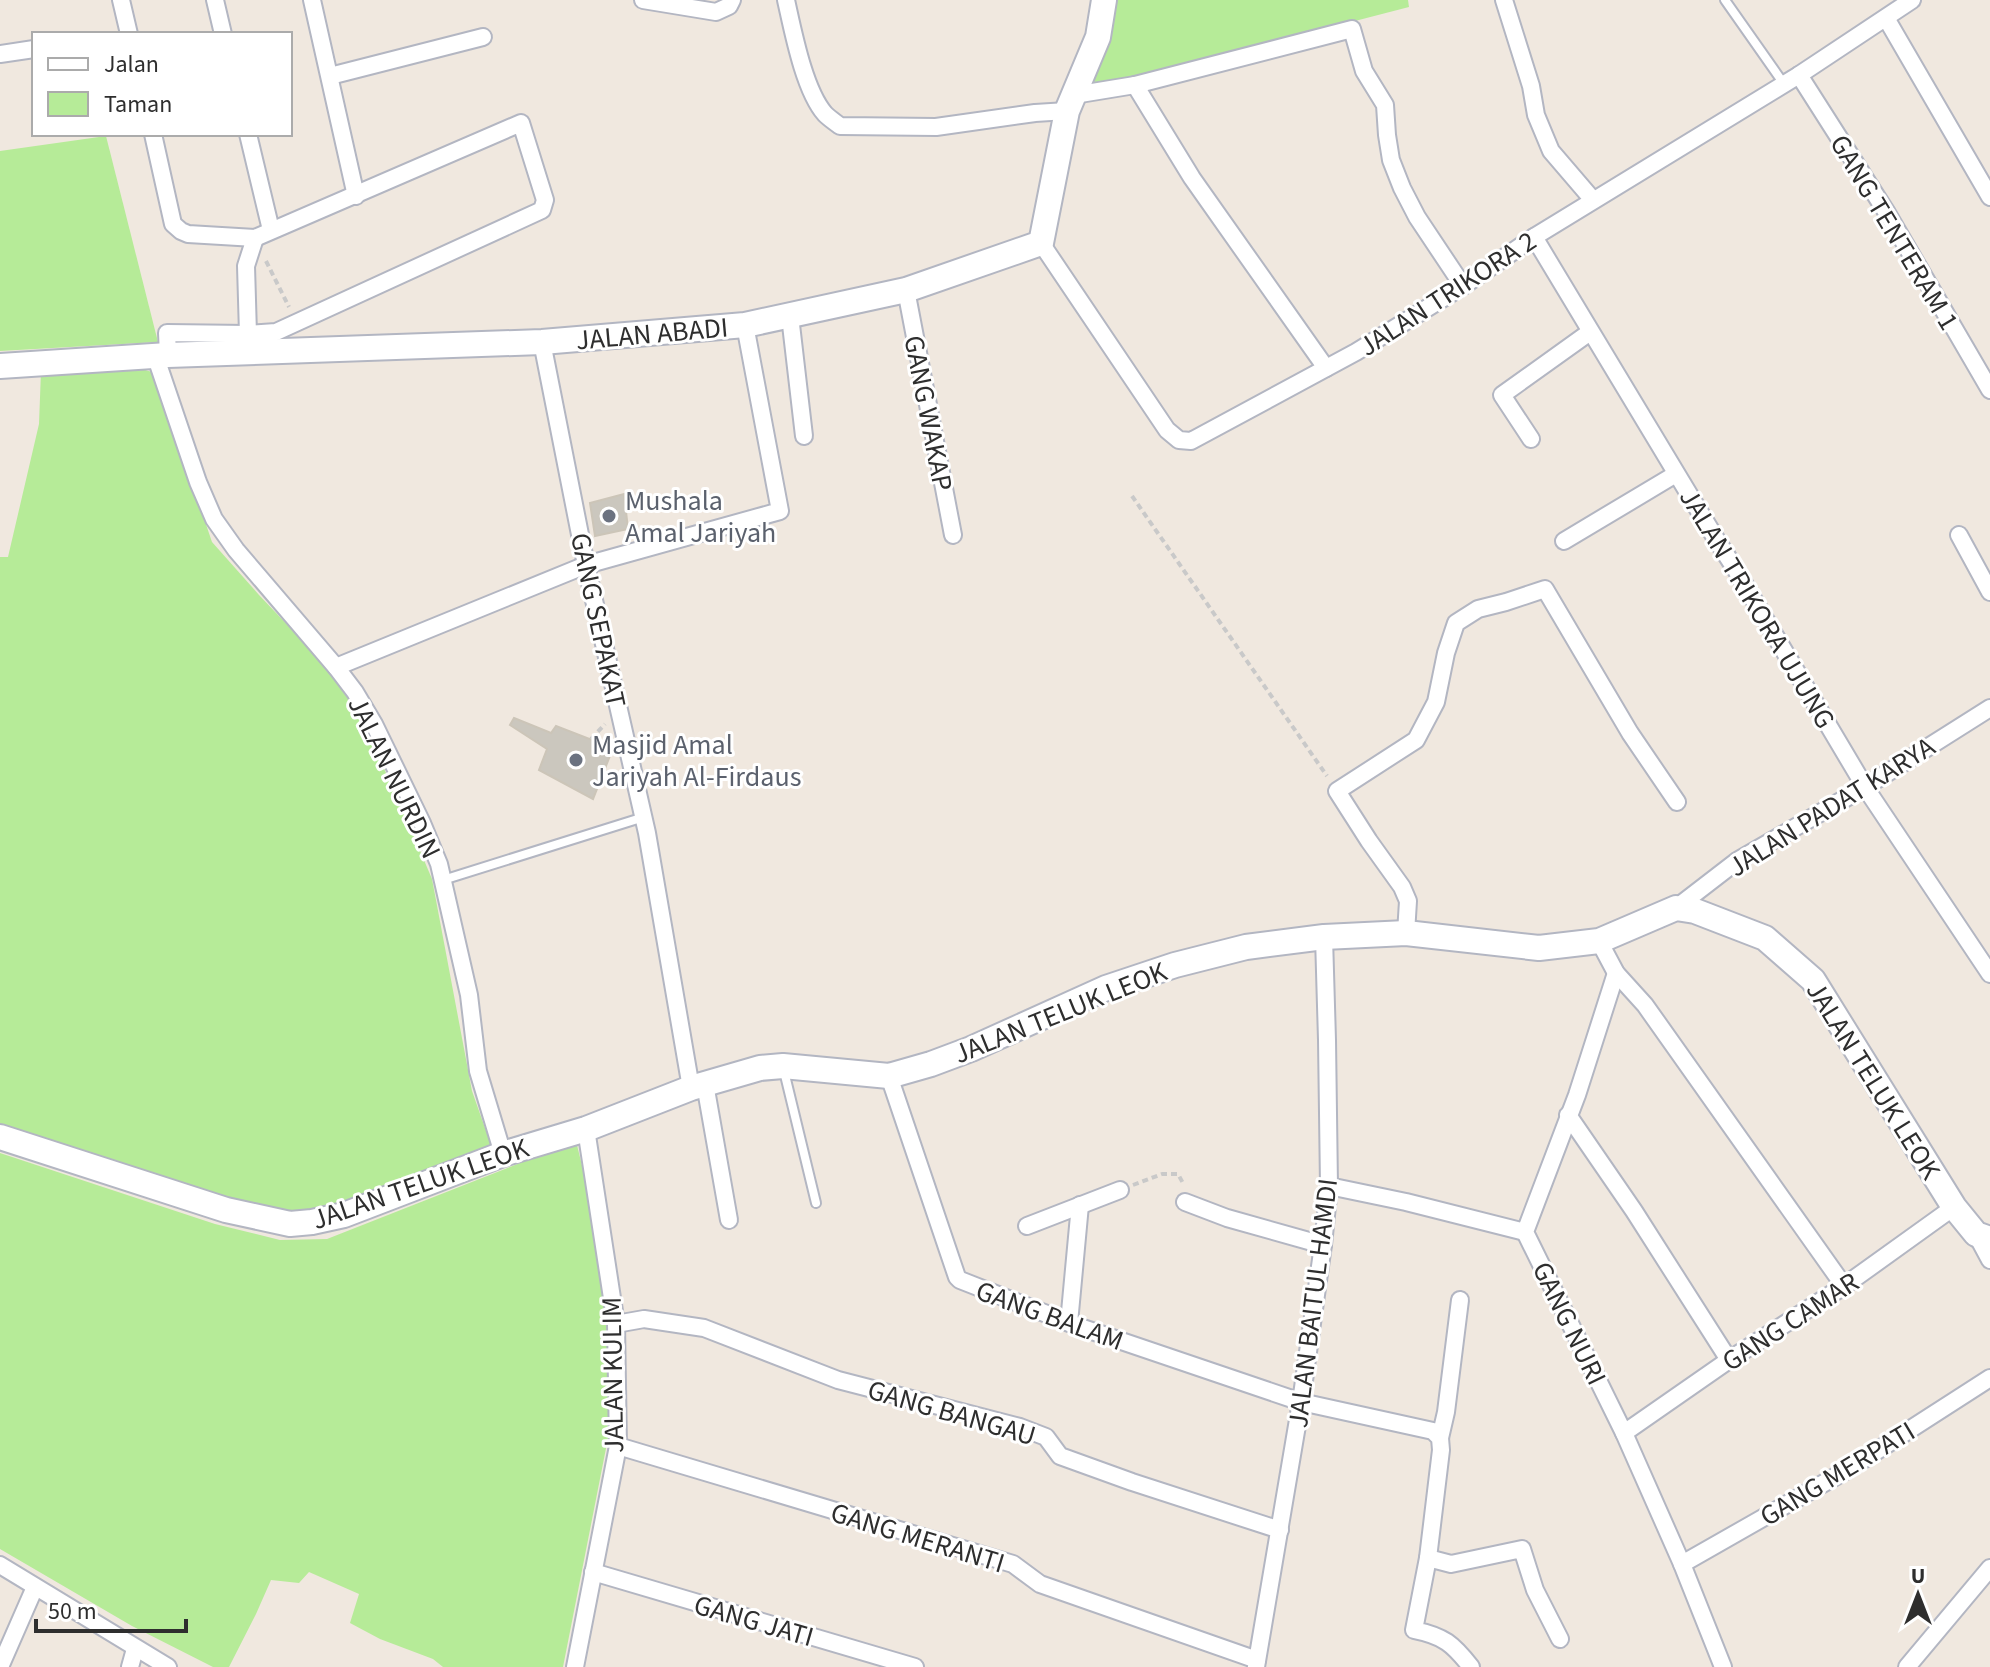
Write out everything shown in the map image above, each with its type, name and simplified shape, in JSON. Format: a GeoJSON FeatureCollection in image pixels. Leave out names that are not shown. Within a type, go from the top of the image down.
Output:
{"type":"FeatureCollection","features":[{"type":"Feature","properties":{"kind":"street"},"geometry":{"type":"LineString","coordinates":[[121,0],[129,32]]}},
{"type":"Feature","properties":{"kind":"street"},"geometry":{"type":"LineString","coordinates":[[215,0],[223,32]]}},
{"type":"Feature","properties":{"kind":"street"},"geometry":{"type":"LineString","coordinates":[[312,0],[356,196]]}},
{"type":"Feature","properties":{"kind":"street"},"geometry":{"type":"LineString","coordinates":[[643,0],[716,12],[729,6],[732,0]]}},
{"type":"Feature","properties":{"kind":"street"},"geometry":{"type":"LineString","coordinates":[[786,0],[808,79],[827,117],[840,126],[936,127],[1035,113],[1352,29],[1364,71],[1385,105],[1391,160],[1402,188],[1417,217],[1463,286]]}},
{"type":"Feature","properties":{"kind":"street"},"geometry":{"type":"LineString","coordinates":[[1041,243],[1070,103],[1098,37],[1104,0]]}},
{"type":"Feature","properties":{"kind":"street","name":"JALAN TRIKORA 2"},"geometry":{"type":"LineString","coordinates":[[1041,243],[1167,430],[1179,440],[1191,441],[1326,368],[1463,286],[1534,237],[1791,80],[1912,0]]}},
{"type":"Feature","properties":{"kind":"street"},"geometry":{"type":"LineString","coordinates":[[1508,1],[1536,115],[1551,151],[1593,200]]}},
{"type":"Feature","properties":{"kind":"street"},"geometry":{"type":"LineString","coordinates":[[1886,18],[1990,197]]}},
{"type":"Feature","properties":{"kind":"street"},"geometry":{"type":"LineString","coordinates":[[330,76],[483,37]]}},
{"type":"Feature","properties":{"kind":"street"},"geometry":{"type":"LineString","coordinates":[[0,54],[32,49]]}},
{"type":"Feature","properties":{"kind":"street","name":"GANG TENTERAM 1"},"geometry":{"type":"LineString","coordinates":[[1791,80],[1887,213],[1990,390]]}},
{"type":"Feature","properties":{"kind":"street"},"geometry":{"type":"LineString","coordinates":[[1135,85],[1192,178],[1326,368]]}},
{"type":"Feature","properties":{"kind":"street"},"geometry":{"type":"LineString","coordinates":[[153,136],[173,224],[188,234],[255,238],[521,123],[545,200],[542,210],[251,343],[246,266],[255,238]]}},
{"type":"Feature","properties":{"kind":"street"},"geometry":{"type":"LineString","coordinates":[[248,136],[271,230]]}},
{"type":"Feature","properties":{"kind":"street","name":"JALAN TRIKORA UJUNG"},"geometry":{"type":"LineString","coordinates":[[1534,237],[1865,787],[1990,974]]}},
{"type":"Feature","properties":{"kind":"street","name":"JALAN ABADI"},"geometry":{"type":"LineString","coordinates":[[0,366],[163,348],[251,343],[542,342],[745,325],[906,290],[1041,243]]}},
{"type":"Feature","properties":{"kind":"street","name":"GANG WAKAP"},"geometry":{"type":"LineString","coordinates":[[906,290],[953,535]]}},
{"type":"Feature","properties":{"kind":"street"},"geometry":{"type":"LineString","coordinates":[[790,316],[804,436]]}},
{"type":"Feature","properties":{"kind":"street"},"geometry":{"type":"LineString","coordinates":[[336,667],[586,565],[780,511],[745,325]]}},
{"type":"Feature","properties":{"kind":"street"},"geometry":{"type":"LineString","coordinates":[[1531,439],[1502,395],[1590,332]]}},
{"type":"Feature","properties":{"kind":"street","name":"GANG SEPAKAT"},"geometry":{"type":"LineString","coordinates":[[542,342],[586,565],[644,817],[698,1086],[729,1220]]}},
{"type":"Feature","properties":{"kind":"street","name":"JALAN NURDIN"},"geometry":{"type":"LineString","coordinates":[[163,348],[198,482],[214,519],[236,550],[355,692],[422,823],[443,880],[469,995],[478,1071],[503,1154]]}},
{"type":"Feature","properties":{"kind":"street"},"geometry":{"type":"LineString","coordinates":[[1564,541],[1676,474]]}},
{"type":"Feature","properties":{"kind":"street"},"geometry":{"type":"LineString","coordinates":[[1959,535],[1990,592]]}},
{"type":"Feature","properties":{"kind":"street"},"geometry":{"type":"LineString","coordinates":[[1406,933],[1408,901],[1402,887],[1337,791],[1416,740],[1436,702],[1456,623],[1478,609],[1545,589],[1630,733],[1677,802]]}},
{"type":"Feature","properties":{"kind":"street","name":"JALAN PADAT KARYA"},"geometry":{"type":"LineString","coordinates":[[1676,908],[1737,861],[1865,787],[1990,708]]}},
{"type":"Feature","properties":{"kind":"street","name":"JALAN TELUK LEOK"},"geometry":{"type":"LineString","coordinates":[[0,1137],[226,1210],[290,1224],[312,1222],[344,1215],[503,1154],[586,1129],[698,1086],[760,1068],[783,1066],[889,1076],[931,1064],[1106,988],[1175,965],[1246,947],[1324,937],[1406,933],[1539,948],[1599,941],[1676,908],[1695,911],[1765,938],[1813,980],[1954,1207],[1983,1237]]}},
{"type":"Feature","properties":{"kind":"street","name":"JALAN BAITUL HAMDI"},"geometry":{"type":"LineString","coordinates":[[1256,1663],[1301,1402],[1329,1186],[1324,937]]}},
{"type":"Feature","properties":{"kind":"street"},"geometry":{"type":"LineString","coordinates":[[1599,941],[1616,973],[1645,1005],[1844,1286]]}},
{"type":"Feature","properties":{"kind":"street","name":"GANG NURI"},"geometry":{"type":"LineString","coordinates":[[1616,973],[1577,1095],[1525,1232],[1624,1433],[1723,1667]]}},
{"type":"Feature","properties":{"kind":"street","name":"GANG BALAM"},"geometry":{"type":"LineString","coordinates":[[889,1076],[957,1277],[965,1283],[1069,1323],[1301,1402],[1433,1431],[1440,1438]]}},
{"type":"Feature","properties":{"kind":"street"},"geometry":{"type":"LineString","coordinates":[[1568,1115],[1634,1211],[1729,1360]]}},
{"type":"Feature","properties":{"kind":"street","name":"JALAN KULIM"},"geometry":{"type":"LineString","coordinates":[[575,1667],[618,1446],[616,1324],[586,1129]]}},
{"type":"Feature","properties":{"kind":"street"},"geometry":{"type":"LineString","coordinates":[[1329,1186],[1525,1232]]}},
{"type":"Feature","properties":{"kind":"street"},"geometry":{"type":"LineString","coordinates":[[1027,1226],[1120,1190]]}},
{"type":"Feature","properties":{"kind":"street"},"geometry":{"type":"LineString","coordinates":[[1185,1202],[1227,1218],[1323,1245]]}},
{"type":"Feature","properties":{"kind":"street"},"geometry":{"type":"LineString","coordinates":[[1069,1323],[1080,1205]]}},
{"type":"Feature","properties":{"kind":"street","name":"GANG CAMAR"},"geometry":{"type":"LineString","coordinates":[[1624,1433],[1844,1286],[1954,1207]]}},
{"type":"Feature","properties":{"kind":"street"},"geometry":{"type":"LineString","coordinates":[[1983,1237],[1990,1260]]}},
{"type":"Feature","properties":{"kind":"street"},"geometry":{"type":"LineString","coordinates":[[1460,1300],[1440,1438],[1428,1558],[1414,1630],[1432,1634],[1455,1647],[1471,1667]]}},
{"type":"Feature","properties":{"kind":"street","name":"GANG BANGAU"},"geometry":{"type":"LineString","coordinates":[[616,1324],[644,1319],[704,1328],[838,1380],[1020,1427],[1046,1437],[1060,1456],[1280,1530]]}},
{"type":"Feature","properties":{"kind":"street","name":"GANG MERPATI"},"geometry":{"type":"LineString","coordinates":[[1682,1564],[1847,1470],[1990,1378]]}},
{"type":"Feature","properties":{"kind":"street","name":"GANG MERANTI"},"geometry":{"type":"LineString","coordinates":[[618,1446],[1013,1564],[1040,1584],[1256,1663]]}},
{"type":"Feature","properties":{"kind":"street"},"geometry":{"type":"LineString","coordinates":[[1428,1558],[1451,1564],[1522,1549],[1535,1590],[1560,1639]]}},
{"type":"Feature","properties":{"kind":"street"},"geometry":{"type":"LineString","coordinates":[[0,1565],[168,1667]]}},
{"type":"Feature","properties":{"kind":"street"},"geometry":{"type":"LineString","coordinates":[[1907,1667],[1990,1568]]}},
{"type":"Feature","properties":{"kind":"street","name":"GANG JATI"},"geometry":{"type":"LineString","coordinates":[[593,1572],[915,1667]]}},
{"type":"Feature","properties":{"kind":"street"},"geometry":{"type":"LineString","coordinates":[[0,1667],[35,1587]]}},
{"type":"Feature","properties":{"kind":"street"},"geometry":{"type":"LineString","coordinates":[[130,1667],[135,1649]]}},
{"type":"Feature","properties":{"kind":"lane"},"geometry":{"type":"LineString","coordinates":[[1725,0],[1791,80]]}},
{"type":"Feature","properties":{"kind":"lane"},"geometry":{"type":"LineString","coordinates":[[443,880],[644,817]]}},
{"type":"Feature","properties":{"kind":"lane"},"geometry":{"type":"LineString","coordinates":[[783,1066],[816,1203]]}},
{"type":"Feature","properties":{"kind":"path"},"geometry":{"type":"LineString","coordinates":[[255,238],[297,323]]}},
{"type":"Feature","properties":{"kind":"path"},"geometry":{"type":"LineString","coordinates":[[1132,496],[1337,791]]}},
{"type":"Feature","properties":{"kind":"path"},"geometry":{"type":"LineString","coordinates":[[1120,1190],[1162,1174],[1178,1174],[1185,1186],[1185,1202]]}},
{"type":"Feature","properties":{"kind":"green space"},"geometry":{"type":"Polygon","coordinates":[[[1112,0],[1408,0],[1409,7],[1123,81],[1084,86],[1112,0]]]}},
{"type":"Feature","properties":{"kind":"green space"},"geometry":{"type":"Polygon","coordinates":[[[106,136],[158,342],[0,351],[0,151],[106,136]]]}},
{"type":"Feature","properties":{"kind":"green space"},"geometry":{"type":"Polygon","coordinates":[[[135,367],[152,372],[212,542],[316,655],[352,704],[393,787],[432,879],[472,1091],[491,1145],[327,1208],[290,1214],[238,1205],[0,1128],[0,557],[8,557],[39,424],[41,371],[135,367]]]}},
{"type":"Feature","properties":{"kind":"green space"},"geometry":{"type":"Polygon","coordinates":[[[576,1141],[590,1198],[606,1318],[609,1433],[563,1667],[443,1667],[433,1659],[380,1639],[350,1623],[359,1594],[309,1572],[299,1583],[271,1580],[229,1667],[213,1667],[132,1626],[0,1549],[0,1153],[215,1224],[280,1240],[327,1239],[576,1141]]]}},
{"type":"Feature","properties":{"kind":"building","name":"Mushala Amal Jariyah"},"geometry":{"type":"Polygon","coordinates":[[[624,494],[628,529],[595,536],[590,503],[624,494]]]}},
{"type":"Feature","properties":{"kind":"building","name":"Masjid Amal Jariyah Al-Firdaus"},"geometry":{"type":"Polygon","coordinates":[[[514,718],[551,733],[556,726],[613,748],[593,799],[539,770],[547,749],[510,725],[514,718]]]}},
{"type":"Feature","properties":{"kind":"place","name":"Mushala Amal Jariyah"},"geometry":{"type":"Point","coordinates":[609,516]}},
{"type":"Feature","properties":{"kind":"place","name":"Masjid Amal Jariyah Al-Firdaus"},"geometry":{"type":"Point","coordinates":[576,760]}}]}
